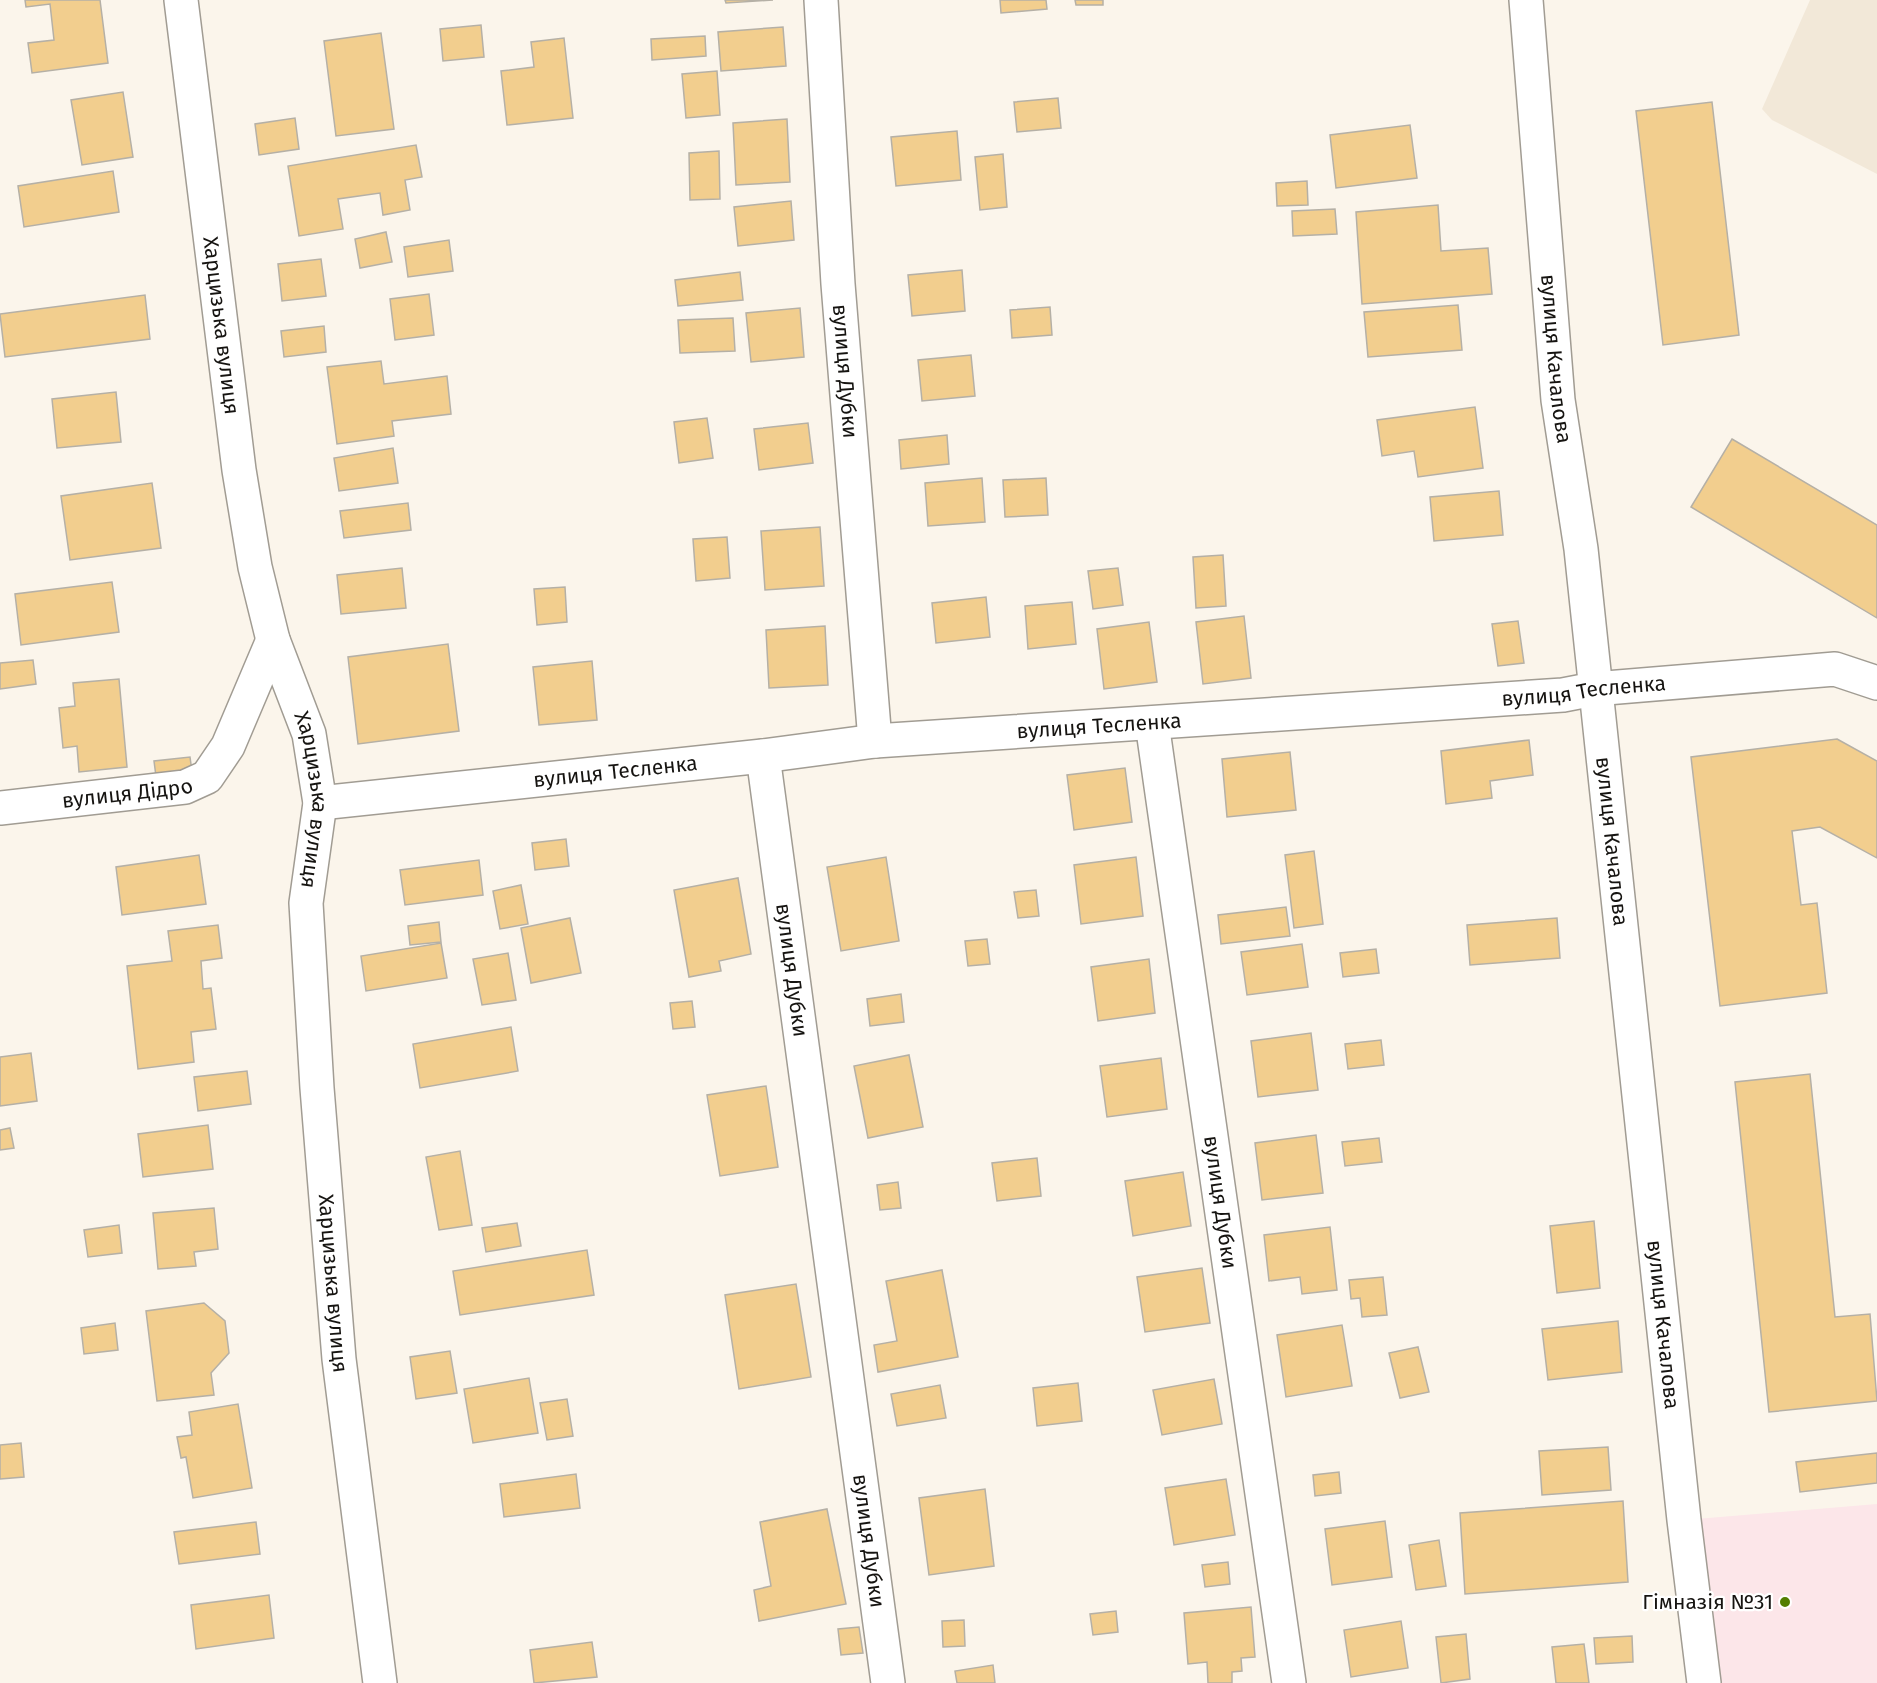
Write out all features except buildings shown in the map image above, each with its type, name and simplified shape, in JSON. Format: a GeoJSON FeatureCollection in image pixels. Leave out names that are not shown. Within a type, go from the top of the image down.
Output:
{"type":"FeatureCollection","features":[{"type":"Feature","properties":{"kind":"street","name":"Харцизька вулиця"},"geometry":{"type":"LineString","coordinates":[[181,0],[239,470],[255,567],[273,640],[309,734],[320,803],[306,903],[317,1088],[339,1359],[380,1683]]}},
{"type":"Feature","properties":{"kind":"street","name":"вулиця Дубки"},"geometry":{"type":"LineString","coordinates":[[821,0],[838,284],[875,741]]}},
{"type":"Feature","properties":{"kind":"street","name":"вулиця Качалова"},"geometry":{"type":"LineString","coordinates":[[1526,0],[1558,400],[1581,549],[1594,689],[1704,1683]]}},
{"type":"Feature","properties":{"kind":"street","name":"вулиця Дідро"},"geometry":{"type":"LineString","coordinates":[[0,808],[185,787],[207,777],[228,746],[273,640]]}},
{"type":"Feature","properties":{"kind":"street","name":"вулиця Тесленка"},"geometry":{"type":"LineString","coordinates":[[320,803],[763,756],[875,741],[1563,695],[1594,689],[1835,669],[1877,683]]}},
{"type":"Feature","properties":{"kind":"street","name":"вулиця Дубки"},"geometry":{"type":"LineString","coordinates":[[1152,723],[1289,1683]]}},
{"type":"Feature","properties":{"kind":"street","name":"вулиця Дубки"},"geometry":{"type":"LineString","coordinates":[[763,756],[888,1683]]}},
{"type":"Feature","properties":{"kind":"shaded area"},"geometry":{"type":"Polygon","coordinates":[[[1810,0],[1877,0],[1877,174],[1772,120],[1762,109],[1810,0]]]}},
{"type":"Feature","properties":{"kind":"shaded area","name":"Гімназія №31"},"geometry":{"type":"Polygon","coordinates":[[[1877,1504],[1877,1683],[1704,1683],[1684,1520],[1877,1504]]]}},
{"type":"Feature","properties":{"kind":"place","name":"Гімназія №31"},"geometry":{"type":"Point","coordinates":[1785,1602]}}]}
